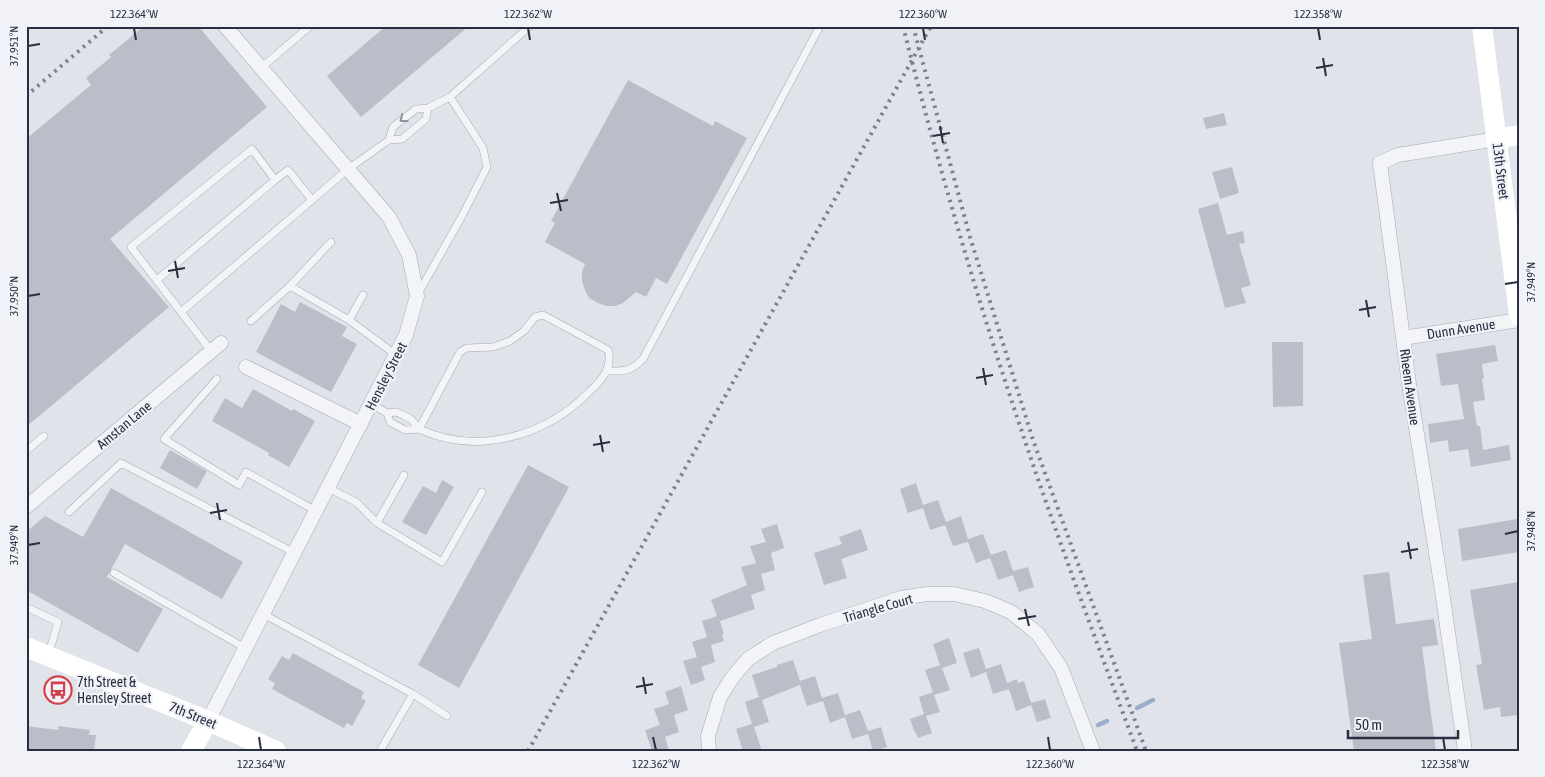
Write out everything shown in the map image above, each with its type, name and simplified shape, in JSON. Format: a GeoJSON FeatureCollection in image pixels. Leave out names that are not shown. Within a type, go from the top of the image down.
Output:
{"type":"FeatureCollection","features":[{"type":"Feature","properties":{"kind":"street","name":"Hensley Street"},"geometry":{"type":"LineString","coordinates":[[191,751],[372,404],[406,335],[416,296],[409,255],[389,217],[225,26]]}},
{"type":"Feature","properties":{"kind":"street","name":"13th Street"},"geometry":{"type":"LineString","coordinates":[[1482,26],[1519,315]]}},
{"type":"Feature","properties":{"kind":"street","name":"Rheem Avenue"},"geometry":{"type":"LineString","coordinates":[[1465,751],[1409,384],[1380,163],[1398,155],[1519,135]]}},
{"type":"Feature","properties":{"kind":"street","name":"Dunn Avenue"},"geometry":{"type":"LineString","coordinates":[[1403,338],[1519,320]]}},
{"type":"Feature","properties":{"kind":"street","name":"Amstan Lane"},"geometry":{"type":"LineString","coordinates":[[26,507],[216,347]]}},
{"type":"Feature","properties":{"kind":"street"},"geometry":{"type":"LineString","coordinates":[[246,366],[361,424]]}},
{"type":"Feature","properties":{"kind":"street","name":"Triangle Court"},"geometry":{"type":"LineString","coordinates":[[710,751],[708,736],[720,697],[732,678],[748,659],[773,643],[820,625],[901,598],[927,594],[954,594],[985,601],[1011,612],[1038,634],[1061,668],[1093,751]]}},
{"type":"Feature","properties":{"kind":"street","name":"7th Street"},"geometry":{"type":"LineString","coordinates":[[26,647],[208,721],[276,751]]}},
{"type":"Feature","properties":{"kind":"lane"},"geometry":{"type":"LineString","coordinates":[[261,68],[310,26]]}},
{"type":"Feature","properties":{"kind":"lane"},"geometry":{"type":"LineString","coordinates":[[389,140],[393,127],[416,109],[428,108],[450,97],[530,26]]}},
{"type":"Feature","properties":{"kind":"lane"},"geometry":{"type":"LineString","coordinates":[[607,371],[622,371],[634,368],[643,359],[820,26]]}},
{"type":"Feature","properties":{"kind":"lane"},"geometry":{"type":"LineString","coordinates":[[416,296],[462,216],[487,167],[483,148],[450,97]]}},
{"type":"Feature","properties":{"kind":"lane"},"geometry":{"type":"LineString","coordinates":[[181,312],[348,169],[389,140],[402,139],[426,120],[428,108]]}},
{"type":"Feature","properties":{"kind":"lane"},"geometry":{"type":"LineString","coordinates":[[216,347],[181,312],[131,247],[252,149],[275,180]]}},
{"type":"Feature","properties":{"kind":"lane"},"geometry":{"type":"LineString","coordinates":[[157,280],[288,170],[312,200]]}},
{"type":"Feature","properties":{"kind":"lane"},"geometry":{"type":"LineString","coordinates":[[251,321],[290,286],[331,242]]}},
{"type":"Feature","properties":{"kind":"lane"},"geometry":{"type":"LineString","coordinates":[[290,286],[349,320],[396,355]]}},
{"type":"Feature","properties":{"kind":"lane"},"geometry":{"type":"LineString","coordinates":[[349,320],[363,295]]}},
{"type":"Feature","properties":{"kind":"lane"},"geometry":{"type":"LineString","coordinates":[[387,413],[390,422],[405,430],[419,429],[445,438],[496,440],[532,432],[555,420],[577,405],[596,386],[607,371],[611,359],[608,350],[543,316],[535,317],[524,331],[510,341],[493,347],[467,348],[460,352],[419,429]]}},
{"type":"Feature","properties":{"kind":"lane"},"geometry":{"type":"LineString","coordinates":[[217,379],[164,439],[239,485],[246,472],[316,511]]}},
{"type":"Feature","properties":{"kind":"lane"},"geometry":{"type":"LineString","coordinates":[[372,404],[387,413],[396,412],[411,419],[419,429]]}},
{"type":"Feature","properties":{"kind":"lane"},"geometry":{"type":"LineString","coordinates":[[26,451],[44,436]]}},
{"type":"Feature","properties":{"kind":"lane"},"geometry":{"type":"LineString","coordinates":[[69,512],[121,463],[294,553]]}},
{"type":"Feature","properties":{"kind":"lane"},"geometry":{"type":"LineString","coordinates":[[377,523],[404,475]]}},
{"type":"Feature","properties":{"kind":"lane"},"geometry":{"type":"LineString","coordinates":[[328,488],[356,502],[377,523],[442,562],[482,492]]}},
{"type":"Feature","properties":{"kind":"lane"},"geometry":{"type":"LineString","coordinates":[[114,574],[245,648]]}},
{"type":"Feature","properties":{"kind":"lane"},"geometry":{"type":"LineString","coordinates":[[26,607],[58,622],[48,656]]}},
{"type":"Feature","properties":{"kind":"lane"},"geometry":{"type":"LineString","coordinates":[[263,614],[413,694],[447,716]]}},
{"type":"Feature","properties":{"kind":"lane"},"geometry":{"type":"LineString","coordinates":[[380,751],[413,694]]}},
{"type":"Feature","properties":{"kind":"building"},"geometry":{"type":"Polygon","coordinates":[[[144,26],[198,26],[267,107],[110,239],[169,307],[26,427],[26,139],[91,85],[86,78],[111,57],[109,55],[144,26]]]}},
{"type":"Feature","properties":{"kind":"building"},"geometry":{"type":"Polygon","coordinates":[[[386,26],[469,26],[361,117],[327,76],[386,26]]]}},
{"type":"Feature","properties":{"kind":"building"},"geometry":{"type":"Polygon","coordinates":[[[628,80],[713,126],[715,121],[747,138],[667,284],[656,278],[646,297],[636,292],[623,303],[615,306],[606,306],[589,298],[585,290],[582,272],[585,264],[545,242],[555,223],[551,221],[628,80]]]}},
{"type":"Feature","properties":{"kind":"building"},"geometry":{"type":"Polygon","coordinates":[[[1224,113],[1227,125],[1206,129],[1203,118],[1224,113]]]}},
{"type":"Feature","properties":{"kind":"building"},"geometry":{"type":"Polygon","coordinates":[[[1232,167],[1239,193],[1220,199],[1212,172],[1232,167]]]}},
{"type":"Feature","properties":{"kind":"building"},"geometry":{"type":"Polygon","coordinates":[[[1218,203],[1227,235],[1243,231],[1245,243],[1239,244],[1251,285],[1241,288],[1246,303],[1225,308],[1198,209],[1218,203]]]}},
{"type":"Feature","properties":{"kind":"building"},"geometry":{"type":"Polygon","coordinates":[[[300,302],[347,327],[342,336],[357,344],[331,392],[256,352],[281,304],[295,312],[300,302]]]}},
{"type":"Feature","properties":{"kind":"building"},"geometry":{"type":"Polygon","coordinates":[[[1272,342],[1303,342],[1303,406],[1273,407],[1272,342]]]}},
{"type":"Feature","properties":{"kind":"building"},"geometry":{"type":"Polygon","coordinates":[[[1495,345],[1498,361],[1482,364],[1485,400],[1473,402],[1477,426],[1480,426],[1483,450],[1509,445],[1511,460],[1471,467],[1468,449],[1449,452],[1448,440],[1430,443],[1428,424],[1464,419],[1458,384],[1441,386],[1436,354],[1495,345]]]}},
{"type":"Feature","properties":{"kind":"building"},"geometry":{"type":"Polygon","coordinates":[[[253,389],[292,411],[293,409],[315,421],[289,467],[268,455],[269,453],[212,421],[225,398],[242,408],[253,389]]]}},
{"type":"Feature","properties":{"kind":"building"},"geometry":{"type":"Polygon","coordinates":[[[170,450],[207,471],[197,489],[160,468],[170,450]]]}},
{"type":"Feature","properties":{"kind":"building"},"geometry":{"type":"Polygon","coordinates":[[[528,465],[569,487],[459,688],[418,665],[528,465]]]}},
{"type":"Feature","properties":{"kind":"building"},"geometry":{"type":"Polygon","coordinates":[[[442,480],[454,487],[426,535],[402,522],[423,486],[436,493],[442,480]]]}},
{"type":"Feature","properties":{"kind":"building"},"geometry":{"type":"Polygon","coordinates":[[[916,483],[923,505],[938,500],[946,522],[961,516],[968,539],[983,534],[991,555],[1006,550],[1013,571],[1028,567],[1034,587],[1019,592],[1013,575],[998,580],[990,558],[976,563],[968,542],[953,546],[945,525],[930,530],[923,508],[908,513],[900,489],[916,483]]]}},
{"type":"Feature","properties":{"kind":"building"},"geometry":{"type":"Polygon","coordinates":[[[111,488],[243,562],[222,599],[125,544],[107,577],[163,609],[138,653],[26,590],[26,532],[45,516],[83,537],[111,488]]]}},
{"type":"Feature","properties":{"kind":"building"},"geometry":{"type":"Polygon","coordinates":[[[1517,519],[1519,552],[1462,561],[1458,529],[1517,519]]]}},
{"type":"Feature","properties":{"kind":"building"},"geometry":{"type":"Polygon","coordinates":[[[777,524],[784,548],[771,553],[775,570],[761,574],[765,590],[751,595],[755,609],[720,621],[724,641],[711,645],[715,662],[701,667],[705,680],[691,685],[683,661],[697,657],[692,642],[707,637],[702,621],[717,616],[711,600],[747,585],[741,567],[756,563],[750,546],[766,542],[761,529],[777,524]]]}},
{"type":"Feature","properties":{"kind":"building"},"geometry":{"type":"Polygon","coordinates":[[[861,529],[868,550],[841,559],[847,578],[824,585],[814,553],[842,544],[839,537],[861,529]]]}},
{"type":"Feature","properties":{"kind":"building"},"geometry":{"type":"Polygon","coordinates":[[[1389,572],[1396,624],[1434,619],[1438,645],[1422,647],[1436,751],[1354,751],[1339,643],[1372,639],[1363,575],[1389,572]]]}},
{"type":"Feature","properties":{"kind":"building"},"geometry":{"type":"Polygon","coordinates":[[[1519,582],[1519,715],[1501,717],[1500,707],[1484,710],[1476,665],[1482,664],[1470,590],[1519,582]]]}},
{"type":"Feature","properties":{"kind":"building"},"geometry":{"type":"Polygon","coordinates":[[[949,638],[957,663],[942,668],[950,690],[934,695],[940,712],[926,716],[932,733],[918,738],[910,719],[924,714],[919,697],[933,692],[925,670],[940,665],[933,644],[949,638]]]}},
{"type":"Feature","properties":{"kind":"building"},"geometry":{"type":"Polygon","coordinates":[[[979,648],[986,669],[1001,664],[1007,683],[1017,679],[1018,683],[1024,681],[1031,703],[1045,699],[1051,718],[1037,722],[1031,705],[1016,711],[1009,689],[993,694],[986,672],[971,678],[963,653],[979,648]]]}},
{"type":"Feature","properties":{"kind":"building"},"geometry":{"type":"Polygon","coordinates":[[[293,653],[364,692],[361,698],[366,701],[352,726],[347,723],[344,728],[272,689],[275,683],[268,679],[282,656],[289,660],[293,653]]]}},
{"type":"Feature","properties":{"kind":"building"},"geometry":{"type":"Polygon","coordinates":[[[793,660],[800,681],[815,676],[822,698],[838,693],[845,715],[860,710],[868,731],[881,727],[887,747],[873,751],[868,734],[852,739],[845,717],[830,723],[823,701],[807,706],[800,685],[762,700],[769,722],[754,727],[761,748],[753,751],[743,751],[736,729],[752,724],[745,702],[759,697],[752,675],[793,660]]]}},
{"type":"Feature","properties":{"kind":"building"},"geometry":{"type":"Polygon","coordinates":[[[681,686],[688,710],[674,715],[679,732],[665,737],[669,751],[652,751],[645,730],[660,725],[654,709],[669,704],[665,692],[681,686]]]}},
{"type":"Feature","properties":{"kind":"building"},"geometry":{"type":"Polygon","coordinates":[[[26,726],[58,730],[58,726],[90,730],[89,735],[96,735],[94,751],[26,751],[26,726]]]}},
{"type":"Feature","properties":{"kind":"waterway"},"geometry":{"type":"LineString","coordinates":[[1137,708],[1153,700]]}},
{"type":"Feature","properties":{"kind":"waterway"},"geometry":{"type":"LineString","coordinates":[[1098,725],[1107,721]]}},
{"type":"Feature","properties":{"kind":"railway"},"geometry":{"type":"LineString","coordinates":[[26,96],[108,26]]}},
{"type":"Feature","properties":{"kind":"railway"},"geometry":{"type":"LineString","coordinates":[[903,26],[945,183],[975,287],[1008,390],[1052,519],[1137,751]]}},
{"type":"Feature","properties":{"kind":"railway"},"geometry":{"type":"LineString","coordinates":[[913,26],[970,237],[1033,440],[1146,751]]}},
{"type":"Feature","properties":{"kind":"railway"},"geometry":{"type":"LineString","coordinates":[[528,751],[931,26]]}},
{"type":"Feature","properties":{"kind":"place","name":"7th Street & Hensley Street"},"geometry":{"type":"Point","coordinates":[58,690]}}]}
